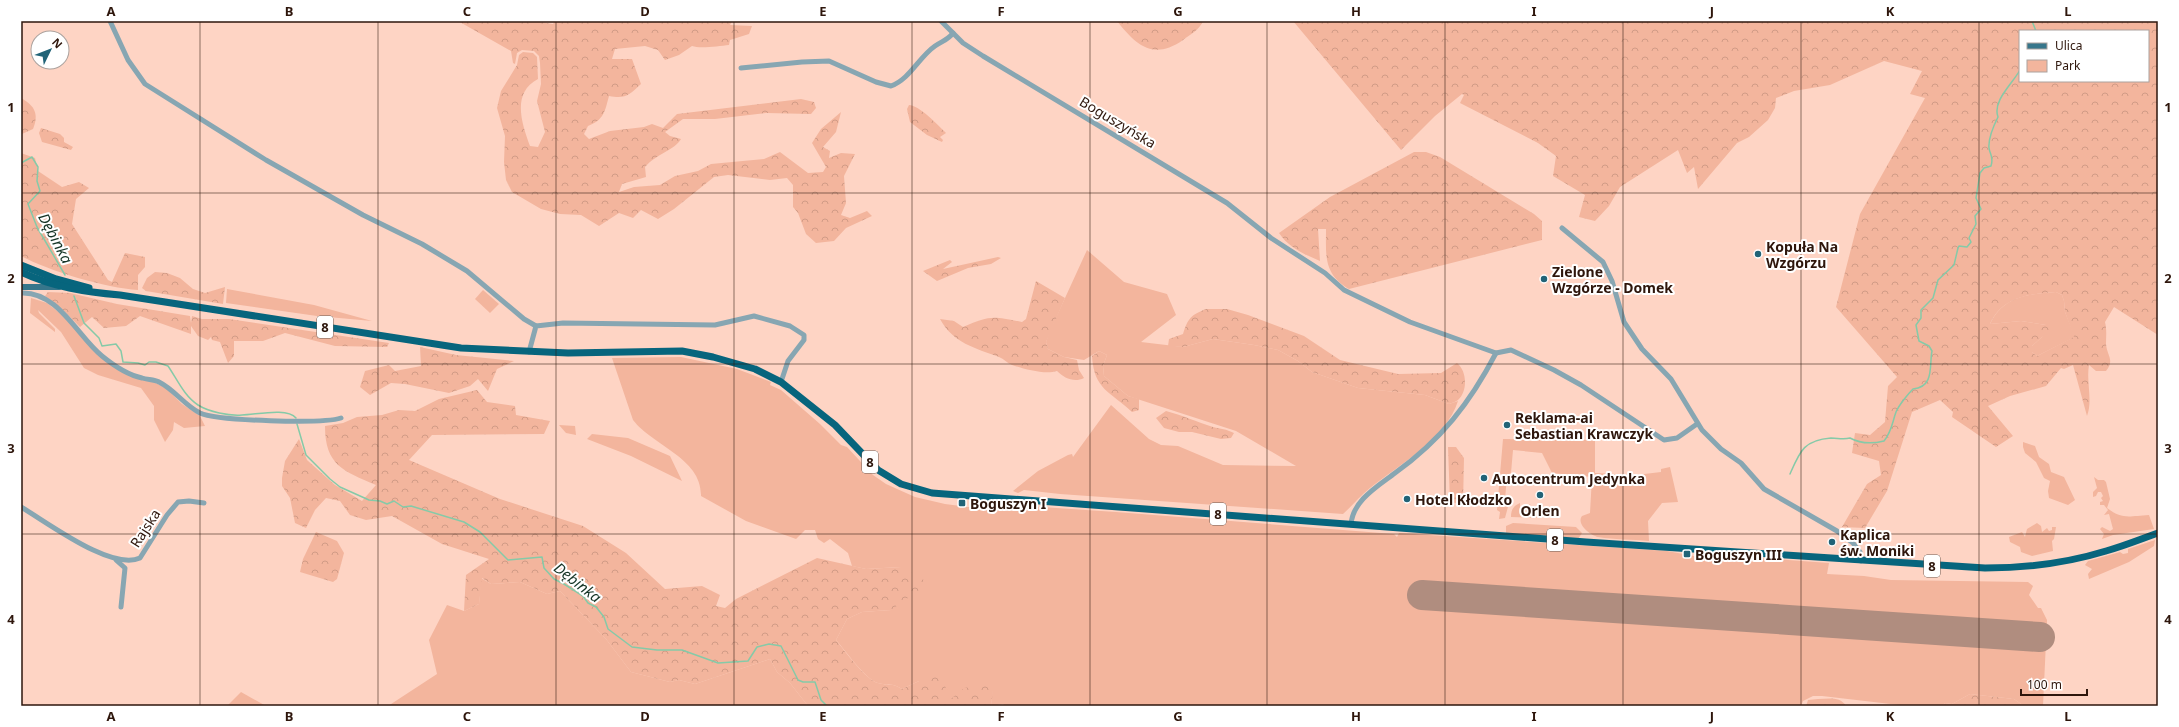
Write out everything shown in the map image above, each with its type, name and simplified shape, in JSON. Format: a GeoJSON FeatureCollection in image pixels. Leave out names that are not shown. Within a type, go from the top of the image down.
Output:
{"type":"FeatureCollection","features":[{"type":"Feature","properties":{"kind":"highway","name":"8"},"geometry":{"type":"LineString","coordinates":[[21,265],[75,287]]}},
{"type":"Feature","properties":{"kind":"highway","name":"8"},"geometry":{"type":"LineString","coordinates":[[21,272],[60,286],[75,287],[461,348],[529,352],[682,351],[755,369],[782,382],[835,425],[878,470],[901,484],[919,491],[972,497],[1222,514],[1351,525],[1861,561],[1986,568],[2038,565],[2091,555],[2158,533]]}},
{"type":"Feature","properties":{"kind":"main road"},"geometry":{"type":"LineString","coordinates":[[21,288],[60,286]]}},
{"type":"Feature","properties":{"kind":"street"},"geometry":{"type":"LineString","coordinates":[[110,21],[128,60],[145,84],[266,160],[363,215],[422,244],[466,271],[524,319],[536,326],[563,323],[715,325],[747,316],[765,318],[790,326],[801,332],[804,338],[801,346],[788,361],[782,382]]}},
{"type":"Feature","properties":{"kind":"street","name":"Boguszyńska"},"geometry":{"type":"LineString","coordinates":[[941,21],[963,43],[983,56],[1227,203],[1269,236],[1355,296],[1410,322],[1496,353]]}},
{"type":"Feature","properties":{"kind":"street"},"geometry":{"type":"LineString","coordinates":[[741,68],[829,61],[876,82],[891,86],[901,80],[930,50],[948,40],[953,33]]}},
{"type":"Feature","properties":{"kind":"street"},"geometry":{"type":"LineString","coordinates":[[1562,228],[1603,262],[1612,280],[1624,322],[1642,349],[1671,379],[1697,424],[1721,449],[1741,463],[1764,489],[1837,531],[1853,544],[1860,552],[1861,561]]}},
{"type":"Feature","properties":{"kind":"street"},"geometry":{"type":"LineString","coordinates":[[21,293],[32,293],[46,300],[62,312],[93,347],[114,365],[141,378],[156,380],[169,386],[183,402],[200,414],[219,418],[318,422],[332,421],[342,418]]}},
{"type":"Feature","properties":{"kind":"street"},"geometry":{"type":"LineString","coordinates":[[529,352],[536,326]]}},
{"type":"Feature","properties":{"kind":"street"},"geometry":{"type":"LineString","coordinates":[[1351,525],[1354,513],[1365,497],[1437,440],[1469,399],[1496,353],[1511,350],[1561,373],[1664,440],[1677,438],[1697,424]]}},
{"type":"Feature","properties":{"kind":"street","name":"Rajska"},"geometry":{"type":"LineString","coordinates":[[21,507],[96,553],[113,558],[135,560],[140,558],[167,515],[178,502],[190,501],[204,503]]}},
{"type":"Feature","properties":{"kind":"street"},"geometry":{"type":"LineString","coordinates":[[113,558],[125,568],[121,607]]}},
{"type":"Feature","properties":{"kind":"green space"},"geometry":{"type":"Polygon","coordinates":[[[458,21],[535,21],[553,24],[555,21],[732,21],[730,25],[752,26],[749,34],[730,40],[729,45],[705,47],[692,46],[679,55],[665,60],[658,50],[645,46],[615,49],[612,59],[632,59],[641,84],[627,95],[619,97],[609,96],[601,118],[588,126],[584,134],[589,139],[610,131],[644,127],[652,124],[663,128],[677,114],[801,99],[814,102],[816,108],[811,114],[766,113],[715,119],[683,119],[665,132],[670,136],[681,139],[678,143],[645,167],[646,177],[622,184],[619,192],[634,187],[660,185],[675,176],[698,171],[711,164],[764,159],[780,152],[808,173],[823,172],[826,167],[812,143],[821,129],[841,112],[836,132],[823,147],[830,151],[829,158],[841,153],[855,154],[844,176],[846,203],[841,215],[850,218],[867,211],[872,216],[846,228],[834,241],[816,243],[806,234],[798,213],[793,207],[793,185],[787,178],[770,180],[728,175],[714,177],[674,209],[658,219],[641,210],[633,218],[619,213],[599,226],[581,215],[560,214],[541,209],[512,192],[506,180],[504,162],[505,136],[497,108],[501,91],[517,65],[519,55],[523,52],[533,53],[537,57],[538,79],[524,92],[521,101],[521,110],[524,128],[530,146],[538,147],[545,132],[537,101],[541,84],[539,56],[534,51],[522,50],[517,53],[515,64],[513,63],[511,51],[458,21]]]}},
{"type":"Feature","properties":{"kind":"green space"},"geometry":{"type":"Polygon","coordinates":[[[1117,21],[1203,21],[1192,34],[1183,40],[1172,46],[1154,50],[1138,43],[1117,21]]]}},
{"type":"Feature","properties":{"kind":"green space"},"geometry":{"type":"Polygon","coordinates":[[[1293,21],[2158,21],[2158,335],[2114,307],[2105,322],[2106,344],[2110,358],[2109,367],[2106,371],[2096,371],[2089,365],[2089,410],[2087,416],[2073,365],[2064,369],[2061,368],[2046,386],[2010,396],[1988,406],[2013,436],[1996,447],[1952,417],[1953,412],[1940,400],[1912,412],[1887,491],[1865,528],[1842,527],[1867,484],[1881,475],[1879,461],[1852,453],[1855,433],[1870,435],[1885,422],[1888,386],[1897,377],[1836,307],[1860,214],[1925,98],[1910,94],[1922,71],[1884,61],[1830,85],[1794,91],[1776,98],[1775,108],[1768,120],[1749,137],[1737,143],[1698,189],[1694,167],[1687,173],[1678,150],[1620,187],[1609,206],[1595,221],[1579,217],[1585,195],[1553,176],[1556,156],[1538,143],[1460,103],[1464,95],[1462,94],[1435,116],[1401,150],[1293,21]],[[2056,292],[2036,294],[2017,299],[2002,308],[1995,315],[1990,324],[2021,321],[2046,325],[2050,330],[2032,346],[2032,352],[2037,356],[2074,337],[2065,312],[2062,295],[2056,292]]]}},
{"type":"Feature","properties":{"kind":"green space"},"geometry":{"type":"Polygon","coordinates":[[[21,98],[33,107],[36,115],[33,129],[22,134],[21,98]]]}},
{"type":"Feature","properties":{"kind":"green space"},"geometry":{"type":"Polygon","coordinates":[[[909,105],[918,108],[946,133],[940,137],[943,140],[942,142],[927,135],[910,122],[907,109],[909,105]]]}},
{"type":"Feature","properties":{"kind":"green space"},"geometry":{"type":"Polygon","coordinates":[[[41,128],[60,134],[64,138],[64,142],[73,147],[71,150],[42,142],[39,133],[41,128]]]}},
{"type":"Feature","properties":{"kind":"green space"},"geometry":{"type":"Polygon","coordinates":[[[1414,152],[1426,152],[1440,157],[1534,214],[1542,221],[1542,240],[1349,289],[1334,277],[1330,270],[1326,255],[1326,229],[1318,229],[1320,261],[1292,247],[1279,233],[1330,197],[1414,152]]]}},
{"type":"Feature","properties":{"kind":"green space"},"geometry":{"type":"Polygon","coordinates":[[[21,153],[35,158],[38,171],[62,187],[79,182],[89,188],[76,199],[72,224],[108,280],[112,282],[125,253],[145,257],[145,267],[138,275],[138,290],[110,286],[78,278],[33,262],[21,256],[21,153]]]}},
{"type":"Feature","properties":{"kind":"green space"},"geometry":{"type":"Polygon","coordinates":[[[1087,250],[1124,282],[1167,294],[1176,315],[1141,342],[1183,347],[1213,339],[1278,350],[1298,361],[1312,372],[1358,388],[1425,395],[1449,404],[1458,401],[1452,415],[1433,439],[1421,450],[1370,488],[1343,514],[1060,494],[1024,490],[1018,493],[1013,491],[1038,471],[1068,455],[1072,454],[1073,457],[1111,405],[1149,439],[1161,445],[1178,446],[1223,465],[1296,466],[1236,431],[1128,396],[1104,376],[1103,366],[1107,355],[1099,351],[1084,360],[1064,357],[1048,349],[1046,342],[1049,333],[1087,250]]]}},
{"type":"Feature","properties":{"kind":"green space"},"geometry":{"type":"Polygon","coordinates":[[[998,257],[1001,258],[991,264],[968,268],[937,281],[923,271],[950,260],[952,262],[943,269],[998,257]]]}},
{"type":"Feature","properties":{"kind":"green space"},"geometry":{"type":"Polygon","coordinates":[[[155,272],[167,273],[180,278],[193,289],[205,293],[225,287],[223,304],[146,291],[142,288],[147,278],[155,272]]]}},
{"type":"Feature","properties":{"kind":"green space"},"geometry":{"type":"Polygon","coordinates":[[[1036,281],[1065,298],[1046,342],[1048,349],[1064,357],[1077,360],[1079,370],[1084,378],[1073,380],[1066,378],[1057,371],[1041,372],[1012,365],[1001,358],[965,344],[951,334],[940,319],[954,321],[963,327],[980,320],[992,318],[1022,322],[1026,319],[1036,281]]]}},
{"type":"Feature","properties":{"kind":"green space"},"geometry":{"type":"Polygon","coordinates":[[[227,289],[314,305],[372,321],[317,316],[226,303],[227,289]]]}},
{"type":"Feature","properties":{"kind":"green space"},"geometry":{"type":"Polygon","coordinates":[[[483,290],[499,304],[490,313],[475,299],[483,290]]]}},
{"type":"Feature","properties":{"kind":"green space"},"geometry":{"type":"Polygon","coordinates":[[[48,292],[70,293],[117,304],[190,316],[191,323],[192,316],[202,319],[229,319],[389,343],[387,347],[335,346],[285,333],[263,341],[234,341],[234,356],[228,363],[220,342],[212,340],[211,337],[208,340],[198,336],[191,326],[191,334],[140,316],[126,326],[104,328],[92,317],[80,327],[63,310],[45,296],[48,292]]]}},
{"type":"Feature","properties":{"kind":"green space"},"geometry":{"type":"Polygon","coordinates":[[[2056,292],[2062,295],[2065,312],[2075,337],[2037,356],[2032,352],[2032,346],[2042,337],[2046,325],[2021,321],[1990,324],[2002,307],[2017,298],[2056,292]]]}},
{"type":"Feature","properties":{"kind":"green space"},"geometry":{"type":"Polygon","coordinates":[[[31,298],[47,303],[61,314],[114,367],[156,383],[167,389],[182,404],[200,416],[205,426],[184,428],[174,422],[173,430],[165,442],[154,420],[154,406],[141,388],[98,375],[84,368],[61,332],[38,310],[39,313],[55,329],[55,332],[30,313],[31,298]]]}},
{"type":"Feature","properties":{"kind":"green space"},"geometry":{"type":"Polygon","coordinates":[[[1206,309],[1227,309],[1248,315],[1304,336],[1340,360],[1398,374],[1441,373],[1457,363],[1463,371],[1465,386],[1458,400],[1449,404],[1425,395],[1358,388],[1312,372],[1298,361],[1278,350],[1254,345],[1213,339],[1183,347],[1168,346],[1169,339],[1183,334],[1193,315],[1206,309]]]}},
{"type":"Feature","properties":{"kind":"green space"},"geometry":{"type":"Polygon","coordinates":[[[420,347],[456,355],[514,361],[497,369],[488,391],[478,379],[470,386],[449,393],[405,384],[391,383],[370,395],[360,387],[365,371],[389,365],[395,371],[421,366],[420,347]]]}},
{"type":"Feature","properties":{"kind":"green space"},"geometry":{"type":"Polygon","coordinates":[[[1099,351],[1107,355],[1103,366],[1104,376],[1128,396],[1139,399],[1139,410],[1132,412],[1104,389],[1096,376],[1093,367],[1092,356],[1099,351]]]}},
{"type":"Feature","properties":{"kind":"green space"},"geometry":{"type":"Polygon","coordinates":[[[681,357],[737,369],[771,382],[770,385],[781,390],[820,424],[841,445],[847,447],[873,475],[886,484],[915,497],[945,504],[968,507],[1011,505],[1116,512],[1394,534],[1397,537],[1399,533],[1667,551],[1694,556],[1763,558],[1829,563],[1827,574],[1864,576],[1891,580],[2028,582],[2033,586],[2029,595],[2038,608],[2041,608],[2047,620],[2043,706],[2024,706],[2014,699],[1970,694],[1952,704],[1945,703],[1943,706],[1908,706],[1813,696],[1803,701],[1801,706],[1005,706],[1003,704],[991,706],[993,684],[952,698],[919,681],[902,689],[892,685],[878,683],[873,681],[862,671],[836,640],[847,619],[862,612],[891,610],[901,567],[866,569],[852,566],[848,553],[830,539],[824,543],[818,539],[815,530],[805,530],[796,539],[746,521],[701,496],[699,483],[694,472],[685,462],[652,438],[633,420],[612,358],[681,357]]]}},
{"type":"Feature","properties":{"kind":"green space"},"geometry":{"type":"Polygon","coordinates":[[[477,390],[487,402],[515,406],[516,415],[550,421],[544,434],[432,435],[409,460],[500,499],[583,526],[626,553],[665,589],[702,586],[720,595],[716,606],[725,608],[736,599],[817,558],[866,569],[901,567],[929,583],[891,610],[862,612],[847,619],[836,640],[850,658],[873,681],[902,689],[919,681],[939,676],[952,698],[964,688],[994,683],[991,706],[808,706],[790,683],[777,672],[770,659],[695,684],[679,680],[670,682],[631,672],[606,639],[560,591],[547,594],[520,582],[491,584],[482,578],[479,604],[464,611],[466,575],[489,559],[442,544],[392,516],[366,520],[350,515],[340,501],[326,498],[315,510],[306,528],[295,523],[290,498],[282,486],[282,478],[285,461],[299,439],[307,460],[335,485],[362,501],[376,485],[354,475],[338,465],[328,450],[325,426],[343,423],[357,417],[382,415],[399,410],[415,411],[439,399],[477,390]]]}},
{"type":"Feature","properties":{"kind":"green space"},"geometry":{"type":"Polygon","coordinates":[[[1166,411],[1234,433],[1231,438],[1221,439],[1192,432],[1179,432],[1164,428],[1156,418],[1166,411]]]}},
{"type":"Feature","properties":{"kind":"green space"},"geometry":{"type":"Polygon","coordinates":[[[559,425],[575,426],[576,435],[566,433],[559,425]]]}},
{"type":"Feature","properties":{"kind":"green space"},"geometry":{"type":"Polygon","coordinates":[[[592,434],[628,438],[670,456],[682,481],[631,456],[587,439],[592,434]]]}},
{"type":"Feature","properties":{"kind":"green space"},"geometry":{"type":"Polygon","coordinates":[[[1503,439],[1595,440],[1595,473],[1636,475],[1661,472],[1661,469],[1670,467],[1678,502],[1662,503],[1648,521],[1649,541],[1598,537],[1588,532],[1582,526],[1581,522],[1582,516],[1590,513],[1592,477],[1552,473],[1542,453],[1513,450],[1511,473],[1507,475],[1505,500],[1509,503],[1505,518],[1499,519],[1500,512],[1497,510],[1503,439]]]}},
{"type":"Feature","properties":{"kind":"green space"},"geometry":{"type":"Polygon","coordinates":[[[2023,442],[2035,446],[2039,457],[2049,464],[2051,472],[2064,477],[2075,500],[2068,505],[2049,498],[2048,491],[2050,481],[2044,478],[2036,462],[2025,453],[2023,442]]]}},
{"type":"Feature","properties":{"kind":"green space"},"geometry":{"type":"Polygon","coordinates":[[[1448,447],[1456,447],[1464,458],[1463,504],[1450,502],[1448,447]]]}},
{"type":"Feature","properties":{"kind":"green space"},"geometry":{"type":"Polygon","coordinates":[[[2094,477],[2098,480],[2104,480],[2106,482],[2110,499],[2107,508],[2122,516],[2149,515],[2154,529],[2113,535],[2102,539],[2104,534],[2100,529],[2102,527],[2110,531],[2113,529],[2109,514],[2104,515],[2108,510],[2104,505],[2100,505],[2100,502],[2103,501],[2101,498],[2103,496],[2101,492],[2098,492],[2096,496],[2093,497],[2093,492],[2097,488],[2094,477]]]}},
{"type":"Feature","properties":{"kind":"green space"},"geometry":{"type":"Polygon","coordinates":[[[1520,503],[1520,507],[1526,507],[1530,504],[1537,518],[1511,517],[1513,508],[1520,503]]]}},
{"type":"Feature","properties":{"kind":"green space"},"geometry":{"type":"Polygon","coordinates":[[[1513,523],[1576,527],[1582,533],[1578,539],[1506,533],[1506,526],[1513,523]]]}},
{"type":"Feature","properties":{"kind":"green space"},"geometry":{"type":"Polygon","coordinates":[[[2037,523],[2041,526],[2042,532],[2047,528],[2049,531],[2052,530],[2052,527],[2056,527],[2054,539],[2052,541],[2053,551],[2032,556],[2021,552],[2020,547],[2010,542],[2009,537],[2022,532],[2025,537],[2027,529],[2037,523]]]}},
{"type":"Feature","properties":{"kind":"green space"},"geometry":{"type":"Polygon","coordinates":[[[316,532],[337,541],[344,553],[337,579],[333,582],[300,572],[303,559],[316,532]]]}},
{"type":"Feature","properties":{"kind":"green space"},"geometry":{"type":"Polygon","coordinates":[[[2155,540],[2154,546],[2129,562],[2089,579],[2088,574],[2092,569],[2085,565],[2088,561],[2120,552],[2123,554],[2128,553],[2128,549],[2155,540]]]}},
{"type":"Feature","properties":{"kind":"green space"},"geometry":{"type":"Polygon","coordinates":[[[481,578],[491,584],[520,582],[547,594],[560,591],[606,639],[631,672],[670,682],[679,680],[695,684],[770,659],[777,672],[790,683],[808,706],[388,706],[437,674],[429,640],[447,605],[464,611],[479,604],[481,578]]]}},
{"type":"Feature","properties":{"kind":"green space"},"geometry":{"type":"Polygon","coordinates":[[[241,692],[266,706],[227,706],[241,692]]]}},
{"type":"Feature","properties":{"kind":"green space"},"geometry":{"type":"Polygon","coordinates":[[[1970,694],[2014,699],[2024,706],[1943,706],[1945,703],[1952,704],[1970,694]]]}},
{"type":"Feature","properties":{"kind":"green space"},"geometry":{"type":"Polygon","coordinates":[[[1837,699],[1846,706],[1806,706],[1808,700],[1837,699]]]}},
{"type":"Feature","properties":{"kind":"waterway"},"geometry":{"type":"LineString","coordinates":[[2032,21],[2036,30]]}},
{"type":"Feature","properties":{"kind":"waterway"},"geometry":{"type":"LineString","coordinates":[[1790,474],[1800,453],[1804,448],[1815,441],[1831,438],[1850,438],[1867,443],[1884,441],[1889,434],[1896,412],[1901,403],[1913,389],[1920,387],[1928,380],[1932,351],[1929,346],[1919,341],[1916,325],[1921,318],[1921,310],[1933,298],[1938,280],[1954,265],[1959,246],[1967,247],[1971,242],[1969,238],[1976,224],[1975,216],[1981,209],[1976,198],[1980,173],[1984,168],[1991,166],[1992,163],[1989,150],[1989,140],[1998,117],[1998,105],[2004,92],[2019,72]]}},
{"type":"Feature","properties":{"kind":"waterway","name":"Dębinka"},"geometry":{"type":"LineString","coordinates":[[21,163],[32,157],[38,167],[37,181],[40,191],[28,204],[37,227],[65,275]]}},
{"type":"Feature","properties":{"kind":"waterway","name":"Dębinka"},"geometry":{"type":"LineString","coordinates":[[74,296],[84,323],[99,338],[102,346],[116,344],[121,351],[123,362],[145,365],[149,362],[156,362],[168,366],[185,392],[198,405],[213,412],[225,414],[242,415],[278,412],[286,413],[296,418]]}},
{"type":"Feature","properties":{"kind":"waterway","name":"Dębinka"},"geometry":{"type":"LineString","coordinates":[[297,424],[306,455],[340,487],[369,500],[380,501],[387,504],[394,501],[403,507],[411,506],[464,522],[480,532],[508,560],[542,557],[544,568],[554,579],[583,596],[588,603],[596,607],[604,617],[608,629],[632,647],[657,650],[682,650],[718,663],[748,661],[757,647],[769,644],[781,646],[798,680],[803,682],[815,682],[821,700],[827,706]]}},
{"type":"Feature","properties":{"kind":"runway"},"geometry":{"type":"LineString","coordinates":[[1422,595],[2040,637]]}},
{"type":"Feature","properties":{"kind":"place","name":"Kopuła Na Wzgórzu"},"geometry":{"type":"Point","coordinates":[1758,254]}},
{"type":"Feature","properties":{"kind":"place","name":"Zielone Wzgórze - Domek"},"geometry":{"type":"Point","coordinates":[1544,279]}},
{"type":"Feature","properties":{"kind":"place","name":"Reklama-ai Sebastian Krawczyk"},"geometry":{"type":"Point","coordinates":[1507,425]}},
{"type":"Feature","properties":{"kind":"place","name":"Autocentrum Jedynka"},"geometry":{"type":"Point","coordinates":[1484,478]}},
{"type":"Feature","properties":{"kind":"place","name":"Orlen"},"geometry":{"type":"Point","coordinates":[1540,495]}},
{"type":"Feature","properties":{"kind":"place","name":"Hotel Kłodzko"},"geometry":{"type":"Point","coordinates":[1407,499]}},
{"type":"Feature","properties":{"kind":"place","name":"Boguszyn I"},"geometry":{"type":"Point","coordinates":[962,503]}},
{"type":"Feature","properties":{"kind":"place","name":"Kaplica św. Moniki"},"geometry":{"type":"Point","coordinates":[1832,542]}},
{"type":"Feature","properties":{"kind":"place","name":"Boguszyn III"},"geometry":{"type":"Point","coordinates":[1687,554]}}]}
